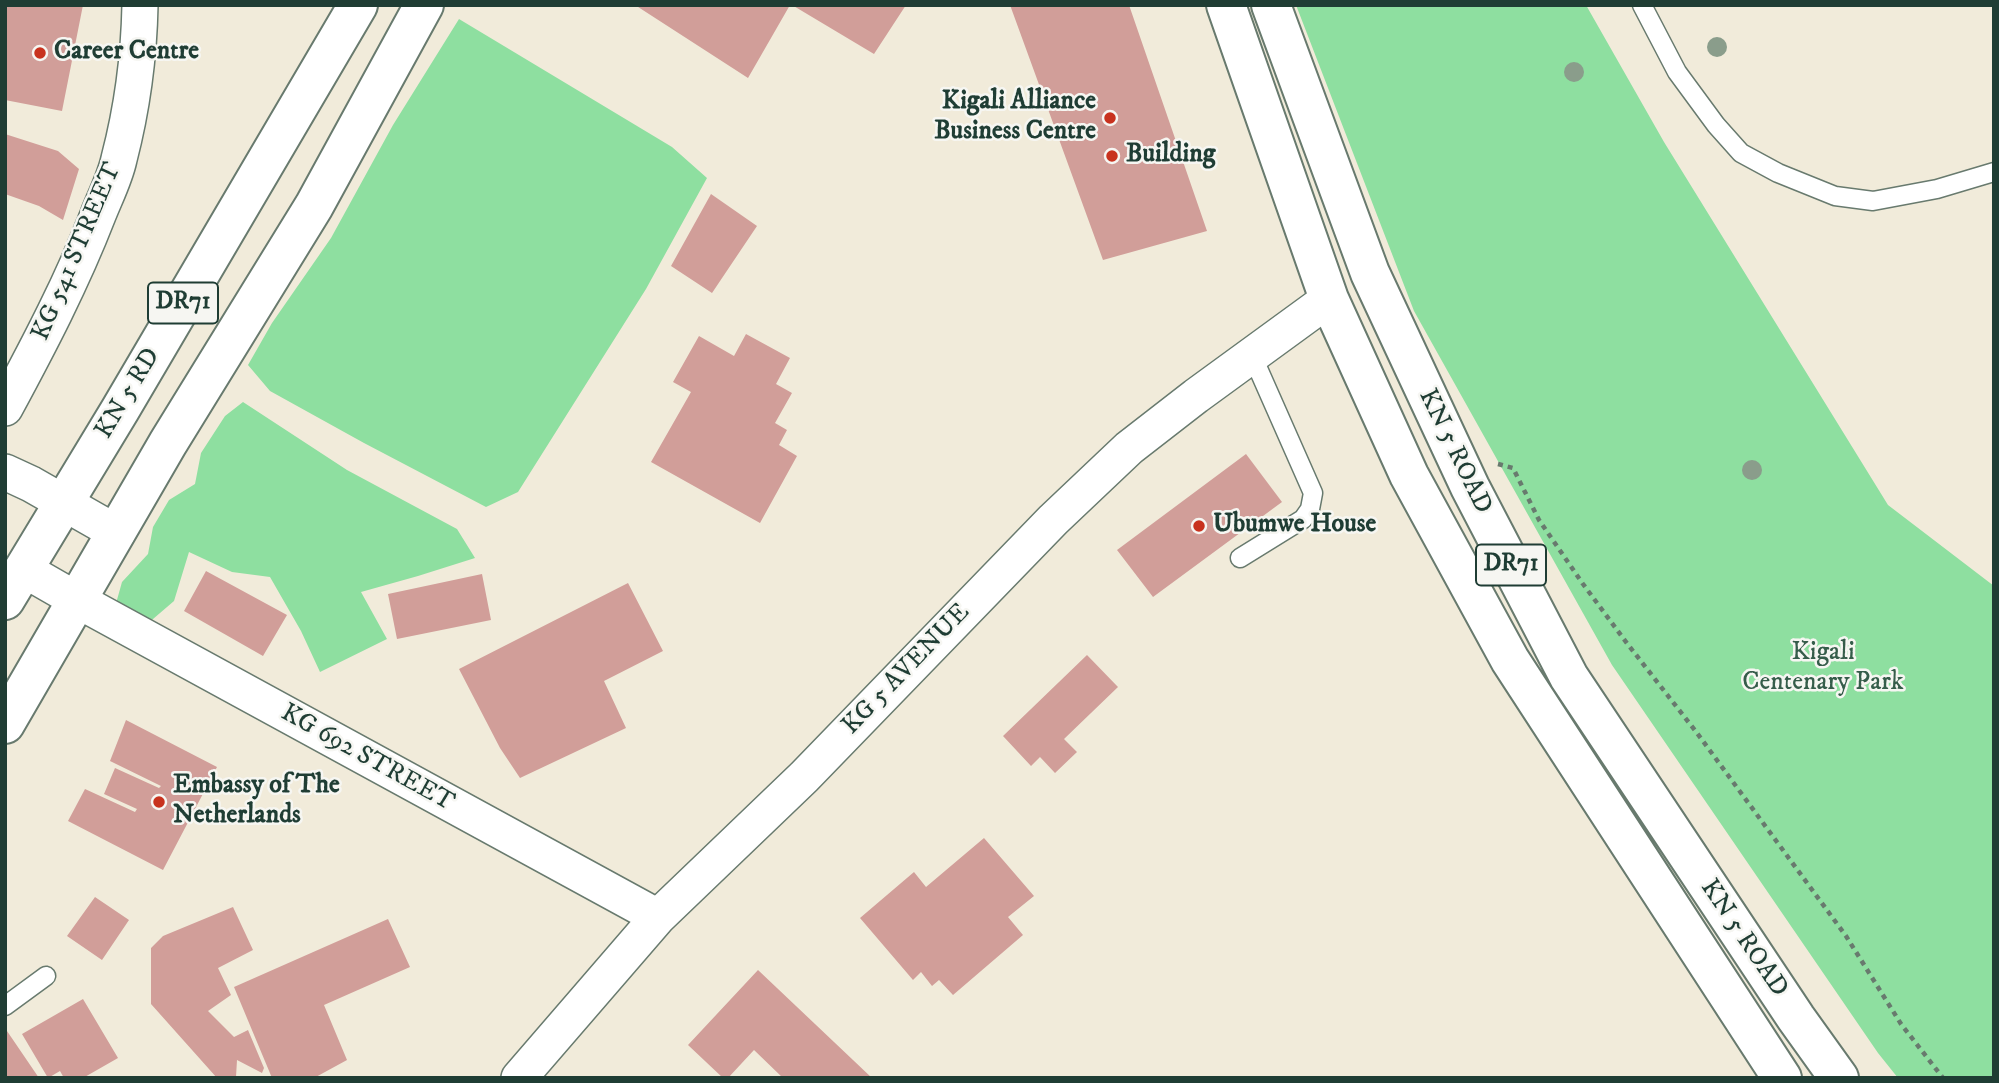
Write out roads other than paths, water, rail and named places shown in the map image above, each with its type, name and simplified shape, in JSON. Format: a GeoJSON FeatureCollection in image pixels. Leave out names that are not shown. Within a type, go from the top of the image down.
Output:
{"type":"FeatureCollection","features":[{"type":"Feature","properties":{"kind":"main road","name":"KN 5 RD"},"geometry":{"type":"LineString","coordinates":[[14,584],[120,410],[358,5]]}},
{"type":"Feature","properties":{"kind":"main road","name":"DR71"},"geometry":{"type":"LineString","coordinates":[[5,723],[168,443],[314,206],[424,5]]}},
{"type":"Feature","properties":{"kind":"main road","name":"KN 5 ROAD"},"geometry":{"type":"LineString","coordinates":[[1226,5],[1329,299],[1409,475],[1510,660],[1782,1078]]}},
{"type":"Feature","properties":{"kind":"main road","name":"KN 5 ROAD"},"geometry":{"type":"LineString","coordinates":[[1271,5],[1370,273],[1451,449],[1569,677],[1796,1018],[1839,1078]]}},
{"type":"Feature","properties":{"kind":"street","name":"KG 541 STREET"},"geometry":{"type":"LineString","coordinates":[[5,408],[54,316],[87,244],[119,162],[132,93],[140,31],[140,5]]}},
{"type":"Feature","properties":{"kind":"street","name":"KG 5 AVENUE"},"geometry":{"type":"LineString","coordinates":[[519,1078],[658,917],[804,777],[1053,520],[1129,448],[1329,299]]}},
{"type":"Feature","properties":{"kind":"street"},"geometry":{"type":"LineString","coordinates":[[5,472],[117,533]]}},
{"type":"Feature","properties":{"kind":"street","name":"KG 692 STREET"},"geometry":{"type":"LineString","coordinates":[[14,584],[77,600],[658,917]]}},
{"type":"Feature","properties":{"kind":"lane"},"geometry":{"type":"LineString","coordinates":[[1642,5],[1677,72],[1716,125],[1741,153],[1778,173],[1835,196],[1873,201],[1937,188],[1994,172]]}},
{"type":"Feature","properties":{"kind":"lane"},"geometry":{"type":"LineString","coordinates":[[1240,558],[1303,519],[1310,509],[1313,492],[1252,355]]}},
{"type":"Feature","properties":{"kind":"lane"},"geometry":{"type":"LineString","coordinates":[[5,1006],[46,976]]}},
{"type":"Feature","properties":{"kind":"place","name":"Career Centre"},"geometry":{"type":"Point","coordinates":[40,53]}},
{"type":"Feature","properties":{"kind":"place","name":"Kigali Alliance Business Centre"},"geometry":{"type":"Point","coordinates":[1110,118]}},
{"type":"Feature","properties":{"kind":"place","name":"Building"},"geometry":{"type":"Point","coordinates":[1112,156]}},
{"type":"Feature","properties":{"kind":"place","name":"Ubumwe House"},"geometry":{"type":"Point","coordinates":[1199,526]}},
{"type":"Feature","properties":{"kind":"place","name":"Embassy of The Netherlands"},"geometry":{"type":"Point","coordinates":[159,802]}},
{"type":"Feature","properties":{"kind":"park label","name":"Kigali Centenary Park"},"geometry":{"type":"Point","coordinates":[1823,669]}}]}
